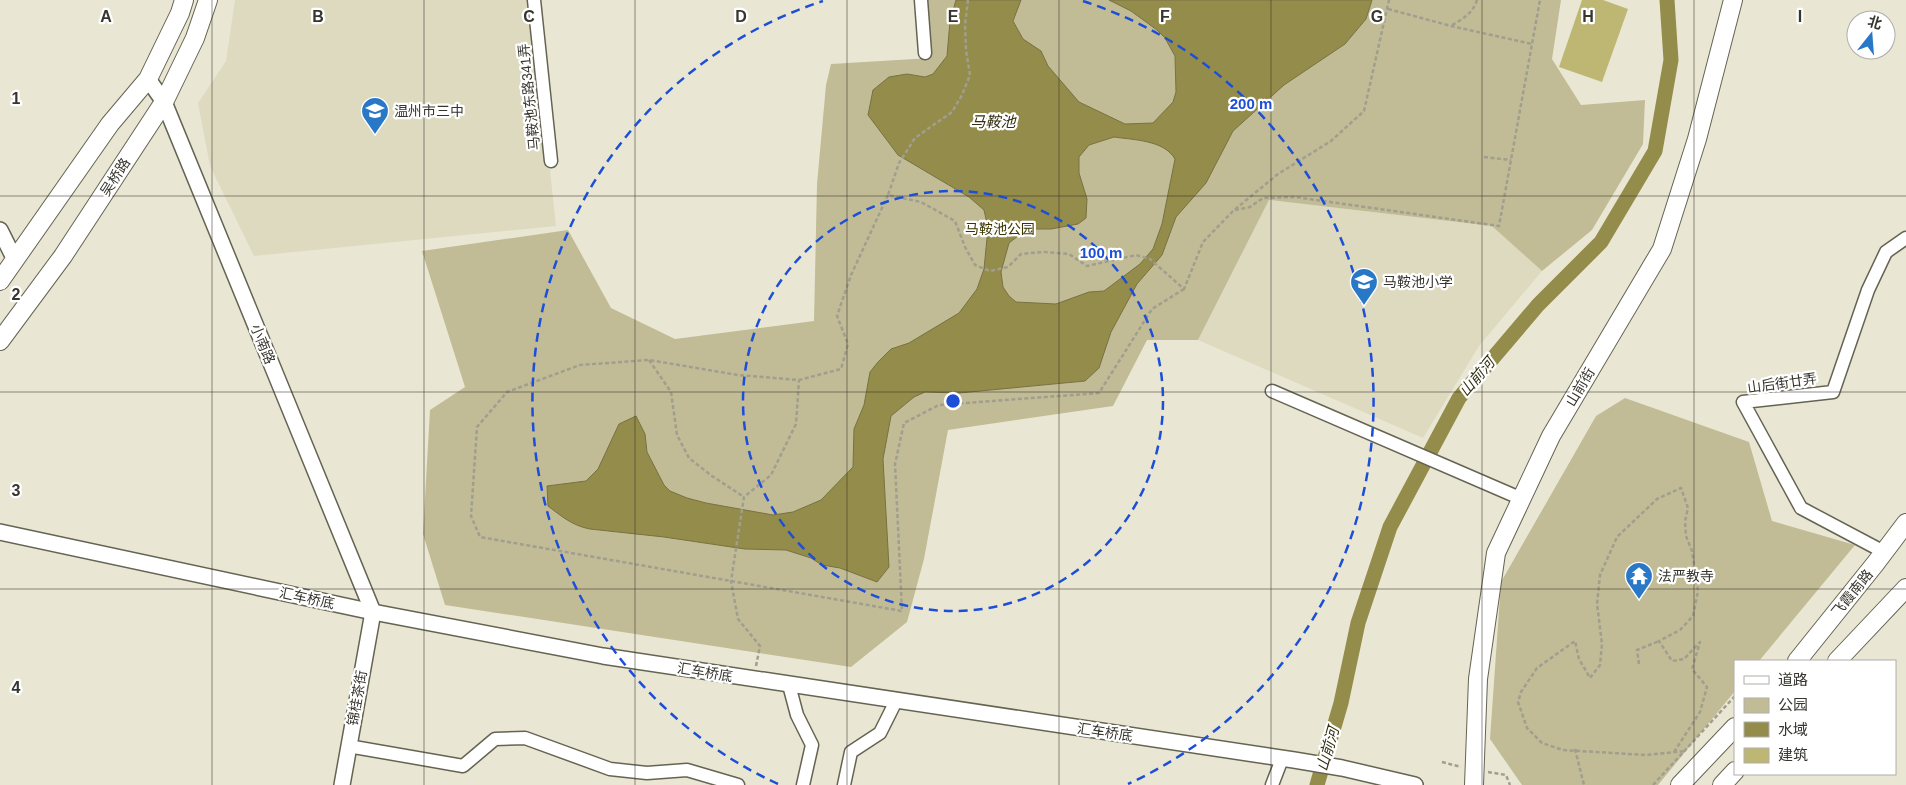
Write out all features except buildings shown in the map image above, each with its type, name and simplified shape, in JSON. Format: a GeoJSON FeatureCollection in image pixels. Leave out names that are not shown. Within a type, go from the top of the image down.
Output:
{"type":"FeatureCollection","features":[{"type":"Feature","properties":{"kind":"main road"},"geometry":{"type":"LineString","coordinates":[[0,281],[110,124],[148,79],[180,13],[184,0]]}},
{"type":"Feature","properties":{"kind":"main road","name":"吴桥路"},"geometry":{"type":"LineString","coordinates":[[0,341],[63,256],[164,102],[195,38],[208,0]]}},
{"type":"Feature","properties":{"kind":"main road","name":"山前街"},"geometry":{"type":"LineString","coordinates":[[1474,785],[1478,678],[1496,553],[1551,436],[1662,249],[1698,139],[1732,0]]}},
{"type":"Feature","properties":{"kind":"main road","name":"飞霞南路"},"geometry":{"type":"LineString","coordinates":[[1798,660],[1906,522]]}},
{"type":"Feature","properties":{"kind":"main road"},"geometry":{"type":"LineString","coordinates":[[1838,660],[1906,588]]}},
{"type":"Feature","properties":{"kind":"main road"},"geometry":{"type":"LineString","coordinates":[[1680,785],[1734,728]]}},
{"type":"Feature","properties":{"kind":"main road"},"geometry":{"type":"LineString","coordinates":[[1722,785],[1734,772]]}},
{"type":"Feature","properties":{"kind":"street","name":"马鞍池东路341弄"},"geometry":{"type":"LineString","coordinates":[[534,0],[551,161]]}},
{"type":"Feature","properties":{"kind":"street"},"geometry":{"type":"LineString","coordinates":[[921,0],[925,53]]}},
{"type":"Feature","properties":{"kind":"street","name":"小南路"},"geometry":{"type":"LineString","coordinates":[[148,79],[164,102],[373,612]]}},
{"type":"Feature","properties":{"kind":"street"},"geometry":{"type":"LineString","coordinates":[[0,230],[15,260]]}},
{"type":"Feature","properties":{"kind":"street","name":"山后街廿弄"},"geometry":{"type":"LineString","coordinates":[[1884,552],[1801,508],[1743,402],[1833,392],[1868,290],[1886,252],[1906,238]]}},
{"type":"Feature","properties":{"kind":"street"},"geometry":{"type":"LineString","coordinates":[[1272,391],[1522,498]]}},
{"type":"Feature","properties":{"kind":"street","name":"汇车桥底"},"geometry":{"type":"LineString","coordinates":[[0,532],[373,612],[603,656],[1288,759],[1342,768],[1414,785]]}},
{"type":"Feature","properties":{"kind":"street","name":"锦桂茶街"},"geometry":{"type":"LineString","coordinates":[[342,785],[373,612]]}},
{"type":"Feature","properties":{"kind":"street"},"geometry":{"type":"LineString","coordinates":[[789,685],[797,715],[812,745],[803,785]]}},
{"type":"Feature","properties":{"kind":"street"},"geometry":{"type":"LineString","coordinates":[[844,785],[851,752],[880,734],[896,701]]}},
{"type":"Feature","properties":{"kind":"street"},"geometry":{"type":"LineString","coordinates":[[348,746],[463,766],[495,739],[525,738],[610,769],[647,773],[687,770],[738,785]]}},
{"type":"Feature","properties":{"kind":"street"},"geometry":{"type":"LineString","coordinates":[[1272,785],[1288,759]]}},
{"type":"Feature","properties":{"kind":"path"},"geometry":{"type":"LineString","coordinates":[[968,0],[965,25],[970,75],[962,95],[952,112],[915,138],[899,163],[888,195],[851,275],[838,316],[848,344],[840,369],[799,380],[738,375],[649,360],[580,365],[507,392],[477,427],[471,516],[480,537],[902,611],[895,464],[904,424],[939,405],[1099,393],[1152,309],[1184,289],[1203,242],[1233,211],[1278,174],[1331,141],[1364,111],[1389,0]]}},
{"type":"Feature","properties":{"kind":"path"},"geometry":{"type":"LineString","coordinates":[[1451,26],[1474,9],[1477,0]]}},
{"type":"Feature","properties":{"kind":"path"},"geometry":{"type":"LineString","coordinates":[[1233,211],[1250,207],[1263,198],[1295,197],[1499,226],[1540,0]]}},
{"type":"Feature","properties":{"kind":"path"},"geometry":{"type":"LineString","coordinates":[[1387,8],[1451,26],[1532,44]]}},
{"type":"Feature","properties":{"kind":"path"},"geometry":{"type":"LineString","coordinates":[[1484,157],[1511,160]]}},
{"type":"Feature","properties":{"kind":"path"},"geometry":{"type":"LineString","coordinates":[[888,195],[921,202],[955,221],[965,247],[975,265],[990,271],[1008,267],[1021,254],[1043,252],[1069,254],[1087,266],[1136,255],[1150,260],[1184,289]]}},
{"type":"Feature","properties":{"kind":"path"},"geometry":{"type":"LineString","coordinates":[[649,360],[671,392],[677,435],[689,458],[744,497]]}},
{"type":"Feature","properties":{"kind":"path"},"geometry":{"type":"LineString","coordinates":[[754,680],[760,646],[738,620],[731,581],[744,497],[771,475],[796,424],[799,380]]}},
{"type":"Feature","properties":{"kind":"path"},"geometry":{"type":"LineString","coordinates":[[1639,664],[1637,650],[1680,630],[1693,616],[1698,591],[1692,551],[1686,536],[1685,521],[1688,508],[1680,488],[1657,499],[1617,537],[1600,575],[1597,604],[1602,644],[1600,665],[1590,678],[1578,658],[1575,641],[1537,668],[1521,692],[1518,702],[1527,728],[1542,743],[1562,750],[1575,749],[1646,755],[1686,751]]}},
{"type":"Feature","properties":{"kind":"path"},"geometry":{"type":"LineString","coordinates":[[1659,641],[1672,661],[1684,659],[1700,642],[1692,669],[1707,687],[1700,712],[1674,752]]}},
{"type":"Feature","properties":{"kind":"path"},"geometry":{"type":"LineString","coordinates":[[1653,785],[1734,697]]}},
{"type":"Feature","properties":{"kind":"path"},"geometry":{"type":"LineString","coordinates":[[1575,749],[1584,785]]}},
{"type":"Feature","properties":{"kind":"shaded area","name":"温州市三中"},"geometry":{"type":"Polygon","coordinates":[[[235,0],[532,0],[556,226],[254,256],[210,166],[198,103],[226,61],[235,0]]]}},
{"type":"Feature","properties":{"kind":"shaded area","name":"马鞍池小学"},"geometry":{"type":"Polygon","coordinates":[[[1269,200],[1493,226],[1542,271],[1479,346],[1423,438],[1198,340],[1269,200]]]}},
{"type":"Feature","properties":{"kind":"green space","name":"马鞍池公园"},"geometry":{"type":"Polygon","coordinates":[[[928,0],[1561,0],[1552,59],[1581,105],[1645,100],[1643,144],[1592,230],[1542,271],[1492,226],[1269,200],[1198,340],[1147,340],[1113,406],[948,430],[924,559],[907,622],[851,667],[445,605],[423,534],[430,410],[465,387],[422,251],[568,230],[611,308],[675,339],[814,321],[817,184],[826,85],[831,64],[931,58],[928,0]]]}},
{"type":"Feature","properties":{"kind":"green space"},"geometry":{"type":"Polygon","coordinates":[[[1625,398],[1749,442],[1772,521],[1855,545],[1760,660],[1734,660],[1734,692],[1658,785],[1522,785],[1490,739],[1501,582],[1596,416],[1625,398]]]}},
{"type":"Feature","properties":{"kind":"water","name":"马鞍池"},"geometry":{"type":"Polygon","coordinates":[[[956,0],[1021,0],[1013,21],[1023,39],[1041,51],[1048,66],[1079,102],[1125,124],[1153,123],[1173,102],[1176,92],[1175,56],[1165,38],[1157,30],[1131,11],[1109,0],[1372,0],[1366,19],[1345,44],[1284,85],[1233,131],[1206,183],[1176,217],[1162,255],[1137,284],[1111,332],[1099,368],[1085,381],[959,393],[925,392],[914,397],[891,416],[883,459],[889,567],[877,582],[840,568],[822,565],[811,558],[786,550],[745,549],[584,528],[563,517],[548,506],[547,486],[586,481],[598,469],[619,424],[636,416],[645,434],[647,452],[664,485],[670,491],[706,503],[773,515],[793,512],[821,500],[853,467],[854,429],[864,405],[870,372],[891,349],[909,343],[959,313],[977,289],[984,269],[988,228],[984,210],[969,197],[898,155],[868,115],[873,90],[889,77],[907,74],[925,77],[933,74],[947,56],[950,21],[956,0]],[[1114,137],[1089,145],[1079,157],[1079,173],[1087,199],[1086,218],[1078,224],[1051,229],[1032,229],[1023,232],[1009,243],[1001,272],[1003,287],[1016,302],[1056,304],[1089,292],[1104,291],[1140,264],[1153,249],[1162,224],[1175,159],[1164,148],[1156,144],[1114,137]]]}},
{"type":"Feature","properties":{"kind":"waterway","name":"山前河"},"geometry":{"type":"LineString","coordinates":[[1317,785],[1341,703],[1358,623],[1390,527],[1459,398],[1538,305],[1601,242],[1655,151],[1671,60],[1667,0]]}},
{"type":"Feature","properties":{"kind":"place","name":"温州市三中"},"geometry":{"type":"Point","coordinates":[375,135]}},
{"type":"Feature","properties":{"kind":"place","name":"马鞍池小学"},"geometry":{"type":"Point","coordinates":[1364,306]}},
{"type":"Feature","properties":{"kind":"place","name":"法严教寺"},"geometry":{"type":"Point","coordinates":[1639,600]}}]}
